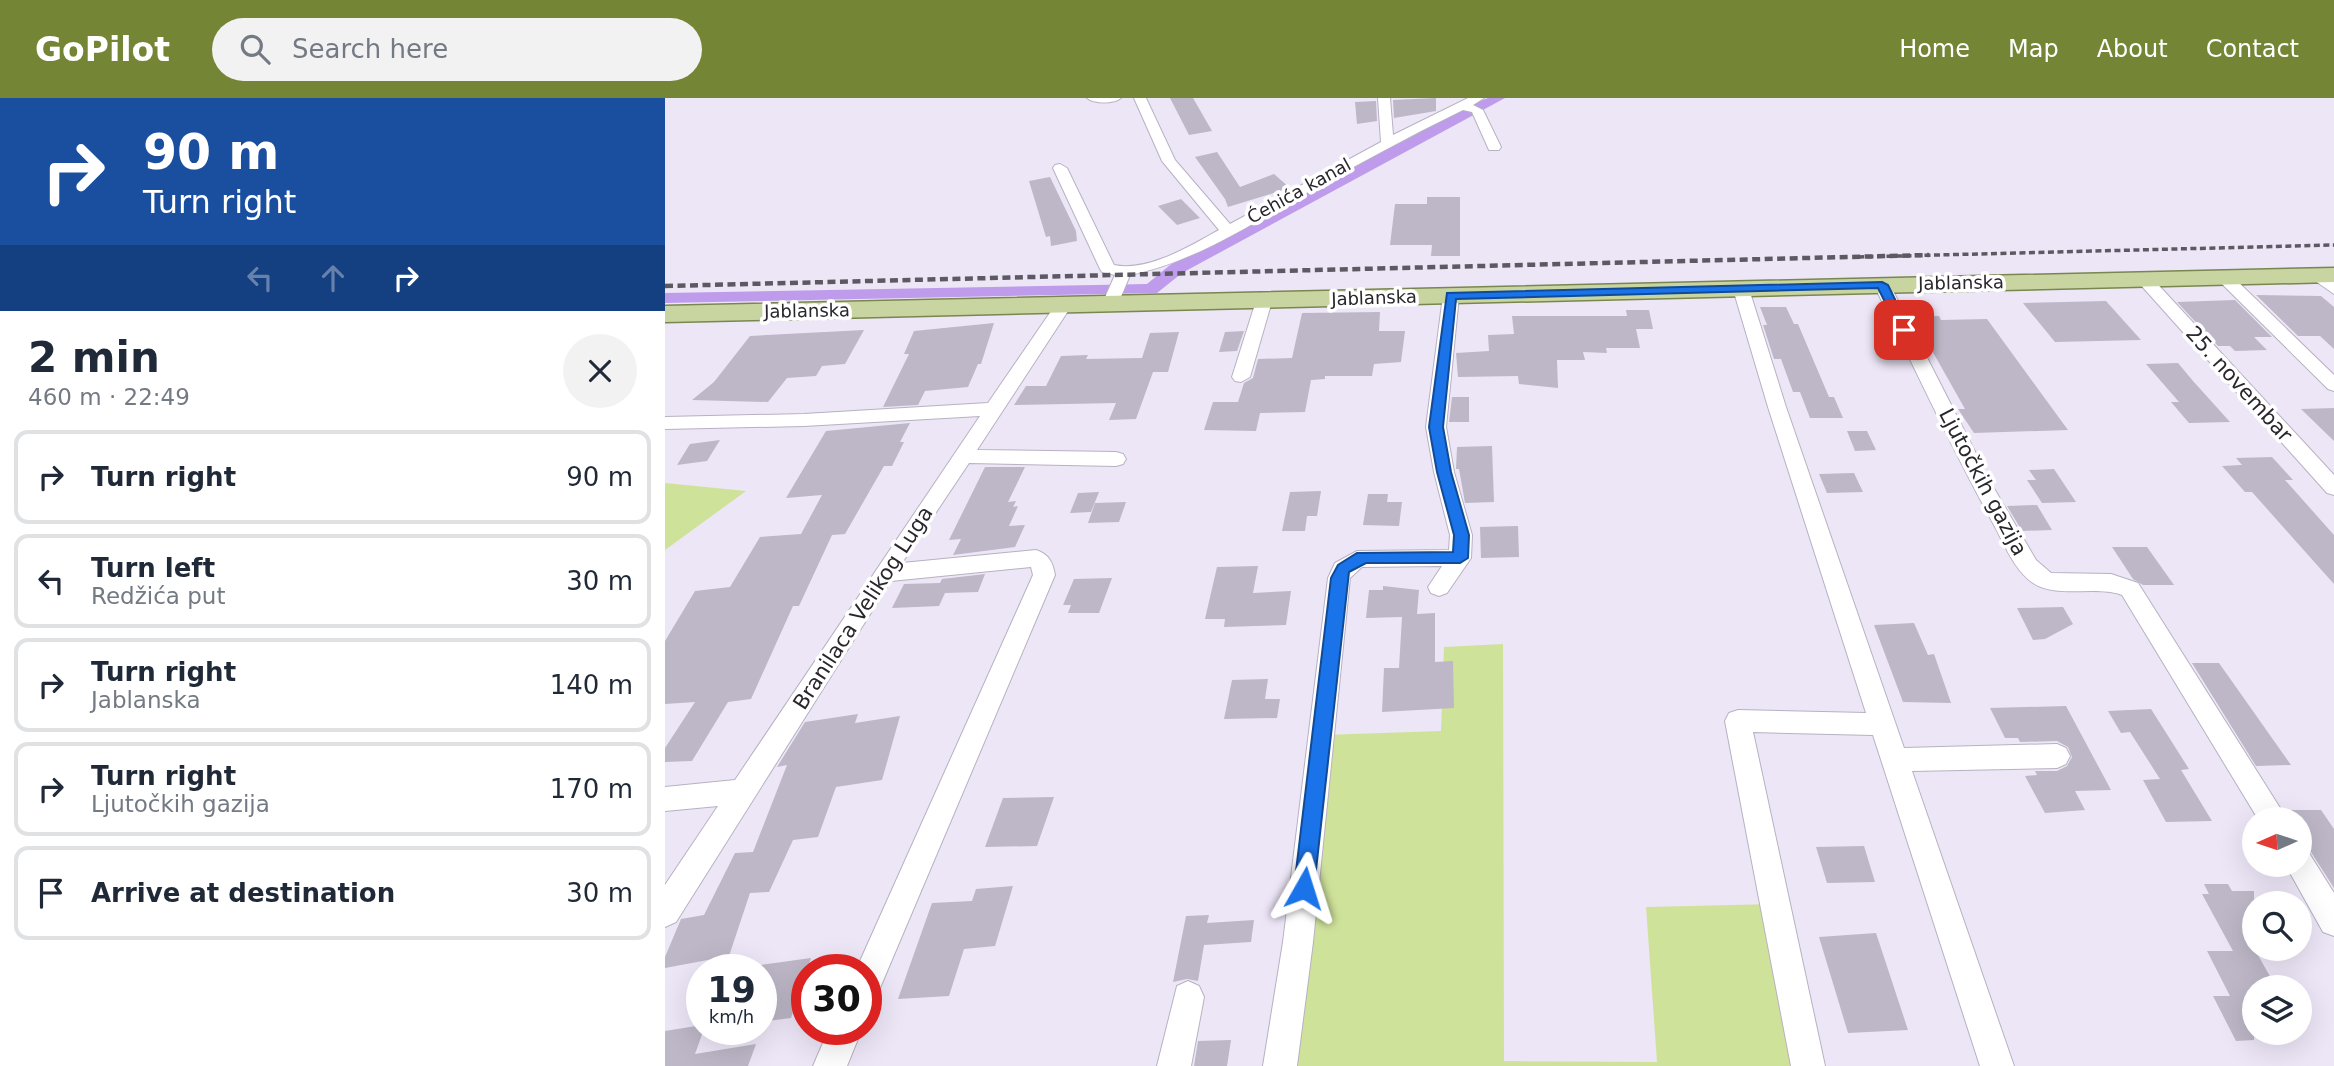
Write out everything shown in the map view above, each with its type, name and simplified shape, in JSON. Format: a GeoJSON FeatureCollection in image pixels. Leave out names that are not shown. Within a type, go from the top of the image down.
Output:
{"type":"FeatureCollection","features":[{"type":"Feature","properties":{"kind":"main road","name":"Jablanska"},"geometry":{"type":"LineString","coordinates":[[665,314],[2224,277],[2328,280]]}},
{"type":"Feature","properties":{"kind":"street"},"geometry":{"type":"LineString","coordinates":[[1093,98],[1115,98]]}},
{"type":"Feature","properties":{"kind":"street"},"geometry":{"type":"LineString","coordinates":[[1140,98],[1169,161],[1229,231]]}},
{"type":"Feature","properties":{"kind":"street"},"geometry":{"type":"LineString","coordinates":[[1384,98],[1387,142]]}},
{"type":"Feature","properties":{"kind":"street"},"geometry":{"type":"LineString","coordinates":[[1465,105],[1494,147]]}},
{"type":"Feature","properties":{"kind":"street","name":"Ćehića kanal"},"geometry":{"type":"LineString","coordinates":[[1122,276],[1229,231],[1387,142],[1465,105]]}},
{"type":"Feature","properties":{"kind":"street"},"geometry":{"type":"LineString","coordinates":[[1060,168],[1108,269],[1122,276],[1111,302]]}},
{"type":"Feature","properties":{"kind":"street"},"geometry":{"type":"LineString","coordinates":[[2224,277],[2334,385]]}},
{"type":"Feature","properties":{"kind":"street","name":"25. novembar"},"geometry":{"type":"LineString","coordinates":[[2145,280],[2334,488]]}},
{"type":"Feature","properties":{"kind":"street","name":"Ljutočkih gazija"},"geometry":{"type":"LineString","coordinates":[[1882,285],[1982,485],[2028,566],[2050,581],[2111,582],[2130,589],[2266,807]]}},
{"type":"Feature","properties":{"kind":"street"},"geometry":{"type":"LineString","coordinates":[[1741,289],[1777,407],[1997,1066]]}},
{"type":"Feature","properties":{"kind":"street"},"geometry":{"type":"LineString","coordinates":[[1439,587],[1460,558],[1461,535],[1444,472],[1436,427],[1451,296]]}},
{"type":"Feature","properties":{"kind":"street"},"geometry":{"type":"LineString","coordinates":[[1241,377],[1264,301]]}},
{"type":"Feature","properties":{"kind":"street","name":"Branilaca Velikog Luga"},"geometry":{"type":"LineString","coordinates":[[665,912],[884,573],[1064,305]]}},
{"type":"Feature","properties":{"kind":"street"},"geometry":{"type":"LineString","coordinates":[[665,423],[804,420],[992,409]]}},
{"type":"Feature","properties":{"kind":"street"},"geometry":{"type":"LineString","coordinates":[[962,456],[1116,459]]}},
{"type":"Feature","properties":{"kind":"street"},"geometry":{"type":"LineString","coordinates":[[879,954],[1044,575],[1042,565],[1036,558],[884,573]]}},
{"type":"Feature","properties":{"kind":"street"},"geometry":{"type":"LineString","coordinates":[[1280,1066],[1298,942],[1339,578],[1343,569],[1357,559],[1460,558]]}},
{"type":"Feature","properties":{"kind":"street"},"geometry":{"type":"LineString","coordinates":[[1808,1066],[1738,721],[1885,724]]}},
{"type":"Feature","properties":{"kind":"street"},"geometry":{"type":"LineString","coordinates":[[1897,760],[2057,756]]}},
{"type":"Feature","properties":{"kind":"street"},"geometry":{"type":"LineString","coordinates":[[665,799],[744,791]]}},
{"type":"Feature","properties":{"kind":"street"},"geometry":{"type":"LineString","coordinates":[[2307,877],[2334,921]]}},
{"type":"Feature","properties":{"kind":"street"},"geometry":{"type":"LineString","coordinates":[[1174,1066],[1188,997]]}},
{"type":"Feature","properties":{"kind":"street"},"geometry":{"type":"LineString","coordinates":[[830,1066],[839,1045]]}},
{"type":"Feature","properties":{"kind":"green space"},"geometry":{"type":"Polygon","coordinates":[[[665,483],[746,491],[665,550],[665,483]]]}},
{"type":"Feature","properties":{"kind":"green space"},"geometry":{"type":"Polygon","coordinates":[[[1503,644],[1504,1061],[1657,1062],[1646,907],[1774,904],[1808,1066],[1280,1066],[1323,735],[1441,731],[1444,647],[1503,644]]]}},
{"type":"Feature","properties":{"kind":"building"},"geometry":{"type":"Polygon","coordinates":[[[1170,98],[1193,98],[1212,131],[1189,135],[1170,98]]]}},
{"type":"Feature","properties":{"kind":"building"},"geometry":{"type":"Polygon","coordinates":[[[1436,98],[1436,111],[1394,118],[1393,100],[1436,98]]]}},
{"type":"Feature","properties":{"kind":"building"},"geometry":{"type":"Polygon","coordinates":[[[1376,101],[1377,121],[1357,124],[1355,102],[1376,101]]]}},
{"type":"Feature","properties":{"kind":"building"},"geometry":{"type":"Polygon","coordinates":[[[1217,152],[1240,187],[1274,174],[1290,188],[1228,207],[1195,157],[1217,152]]]}},
{"type":"Feature","properties":{"kind":"building"},"geometry":{"type":"Polygon","coordinates":[[[1050,177],[1076,231],[1077,241],[1051,246],[1050,236],[1046,237],[1029,181],[1050,177]]]}},
{"type":"Feature","properties":{"kind":"building"},"geometry":{"type":"Polygon","coordinates":[[[1427,197],[1460,197],[1460,256],[1431,256],[1432,245],[1390,245],[1395,204],[1427,204],[1427,197]]]}},
{"type":"Feature","properties":{"kind":"building"},"geometry":{"type":"Polygon","coordinates":[[[1181,199],[1200,218],[1177,225],[1158,206],[1181,199]]]}},
{"type":"Feature","properties":{"kind":"building"},"geometry":{"type":"Polygon","coordinates":[[[2256,295],[2321,296],[2334,307],[2334,349],[2320,336],[2298,336],[2256,295]]]}},
{"type":"Feature","properties":{"kind":"building"},"geometry":{"type":"Polygon","coordinates":[[[2235,300],[2272,337],[2254,337],[2267,350],[2235,351],[2230,346],[2218,346],[2177,302],[2235,300]]]}},
{"type":"Feature","properties":{"kind":"building"},"geometry":{"type":"Polygon","coordinates":[[[2106,301],[2141,340],[2055,342],[2023,303],[2106,301]]]}},
{"type":"Feature","properties":{"kind":"building"},"geometry":{"type":"Polygon","coordinates":[[[1760,307],[1786,307],[1794,324],[1798,324],[1829,397],[1834,397],[1843,418],[1810,418],[1800,392],[1793,392],[1781,359],[1774,359],[1760,307]]]}},
{"type":"Feature","properties":{"kind":"building"},"geometry":{"type":"Polygon","coordinates":[[[1626,310],[1649,310],[1653,329],[1636,329],[1640,348],[1606,348],[1607,353],[1583,352],[1585,360],[1557,360],[1558,388],[1519,384],[1518,376],[1458,377],[1456,353],[1489,351],[1488,335],[1514,334],[1512,316],[1627,316],[1626,310]]]}},
{"type":"Feature","properties":{"kind":"building"},"geometry":{"type":"Polygon","coordinates":[[[1380,312],[1379,331],[1405,331],[1401,362],[1374,364],[1372,376],[1325,376],[1325,379],[1311,380],[1305,412],[1260,413],[1256,431],[1204,430],[1213,402],[1238,402],[1244,383],[1253,378],[1258,359],[1292,358],[1302,313],[1380,312]]]}},
{"type":"Feature","properties":{"kind":"building"},"geometry":{"type":"Polygon","coordinates":[[[1939,316],[1941,320],[1987,319],[2068,430],[1974,433],[1958,409],[1965,409],[1913,317],[1939,316]]]}},
{"type":"Feature","properties":{"kind":"building"},"geometry":{"type":"Polygon","coordinates":[[[994,323],[981,364],[978,364],[968,387],[925,391],[918,405],[883,407],[909,354],[904,354],[914,331],[994,323]]]}},
{"type":"Feature","properties":{"kind":"building"},"geometry":{"type":"Polygon","coordinates":[[[864,330],[845,364],[822,366],[816,376],[787,378],[768,402],[692,400],[714,382],[750,336],[864,330]]]}},
{"type":"Feature","properties":{"kind":"building"},"geometry":{"type":"Polygon","coordinates":[[[1244,331],[1237,351],[1219,352],[1225,332],[1244,331]]]}},
{"type":"Feature","properties":{"kind":"building"},"geometry":{"type":"Polygon","coordinates":[[[1179,332],[1168,372],[1153,372],[1136,419],[1109,420],[1116,403],[1014,405],[1026,386],[1046,386],[1061,356],[1088,355],[1086,359],[1142,358],[1150,333],[1179,332]]]}},
{"type":"Feature","properties":{"kind":"building"},"geometry":{"type":"Polygon","coordinates":[[[2178,363],[2230,422],[2189,423],[2171,402],[2179,402],[2146,364],[2178,363]]]}},
{"type":"Feature","properties":{"kind":"building"},"geometry":{"type":"Polygon","coordinates":[[[1452,397],[1469,397],[1469,422],[1449,422],[1452,397]]]}},
{"type":"Feature","properties":{"kind":"building"},"geometry":{"type":"Polygon","coordinates":[[[2334,408],[2334,441],[2301,409],[2334,408]]]}},
{"type":"Feature","properties":{"kind":"building"},"geometry":{"type":"Polygon","coordinates":[[[910,423],[892,466],[884,466],[845,534],[832,535],[799,606],[793,606],[751,699],[728,702],[692,761],[665,762],[665,748],[695,702],[665,704],[665,641],[695,591],[730,587],[760,537],[801,534],[822,495],[786,498],[826,431],[910,423]]]}},
{"type":"Feature","properties":{"kind":"building"},"geometry":{"type":"Polygon","coordinates":[[[1847,431],[1867,431],[1876,450],[1855,451],[1847,431]]]}},
{"type":"Feature","properties":{"kind":"building"},"geometry":{"type":"Polygon","coordinates":[[[720,440],[707,461],[677,465],[690,444],[720,440]]]}},
{"type":"Feature","properties":{"kind":"building"},"geometry":{"type":"Polygon","coordinates":[[[1492,446],[1494,502],[1465,503],[1459,469],[1456,469],[1457,447],[1492,446]]]}},
{"type":"Feature","properties":{"kind":"building"},"geometry":{"type":"Polygon","coordinates":[[[2272,457],[2293,480],[2285,480],[2334,535],[2334,584],[2252,492],[2245,492],[2222,466],[2242,465],[2236,458],[2272,457]]]}},
{"type":"Feature","properties":{"kind":"building"},"geometry":{"type":"Polygon","coordinates":[[[985,467],[1025,467],[1008,502],[1016,501],[1013,507],[1018,506],[1009,526],[1025,525],[1015,547],[953,555],[961,539],[949,540],[985,467]]]}},
{"type":"Feature","properties":{"kind":"building"},"geometry":{"type":"Polygon","coordinates":[[[2054,469],[2076,502],[2042,503],[2027,480],[2036,480],[2029,470],[2054,469]]]}},
{"type":"Feature","properties":{"kind":"building"},"geometry":{"type":"Polygon","coordinates":[[[1854,473],[1863,492],[1827,493],[1819,474],[1854,473]]]}},
{"type":"Feature","properties":{"kind":"building"},"geometry":{"type":"Polygon","coordinates":[[[1321,491],[1317,516],[1307,516],[1305,531],[1282,531],[1290,492],[1321,491]]]}},
{"type":"Feature","properties":{"kind":"building"},"geometry":{"type":"Polygon","coordinates":[[[1099,492],[1091,512],[1070,513],[1078,493],[1099,492]]]}},
{"type":"Feature","properties":{"kind":"building"},"geometry":{"type":"Polygon","coordinates":[[[1368,494],[1388,494],[1387,502],[1402,502],[1399,526],[1363,525],[1368,494]]]}},
{"type":"Feature","properties":{"kind":"building"},"geometry":{"type":"Polygon","coordinates":[[[1126,502],[1119,522],[1088,523],[1095,503],[1126,502]]]}},
{"type":"Feature","properties":{"kind":"building"},"geometry":{"type":"Polygon","coordinates":[[[2037,505],[2052,530],[2022,531],[2007,506],[2037,505]]]}},
{"type":"Feature","properties":{"kind":"building"},"geometry":{"type":"Polygon","coordinates":[[[1518,526],[1519,557],[1481,558],[1480,527],[1518,526]]]}},
{"type":"Feature","properties":{"kind":"building"},"geometry":{"type":"Polygon","coordinates":[[[2112,547],[2147,547],[2174,585],[2143,585],[2133,579],[2112,547]]]}},
{"type":"Feature","properties":{"kind":"building"},"geometry":{"type":"Polygon","coordinates":[[[1258,566],[1253,593],[1291,591],[1286,625],[1224,627],[1225,619],[1205,619],[1217,567],[1258,566]]]}},
{"type":"Feature","properties":{"kind":"building"},"geometry":{"type":"Polygon","coordinates":[[[985,574],[978,592],[945,593],[939,606],[892,608],[904,584],[940,583],[942,579],[985,574]]]}},
{"type":"Feature","properties":{"kind":"building"},"geometry":{"type":"Polygon","coordinates":[[[1112,578],[1099,613],[1068,613],[1071,605],[1063,605],[1074,579],[1112,578]]]}},
{"type":"Feature","properties":{"kind":"building"},"geometry":{"type":"Polygon","coordinates":[[[1383,586],[1419,590],[1417,614],[1435,613],[1435,662],[1453,661],[1454,708],[1382,712],[1384,668],[1399,668],[1402,617],[1366,618],[1369,590],[1383,590],[1383,586]]]}},
{"type":"Feature","properties":{"kind":"building"},"geometry":{"type":"Polygon","coordinates":[[[2063,607],[2073,624],[2045,639],[2033,640],[2017,608],[2063,607]]]}},
{"type":"Feature","properties":{"kind":"building"},"geometry":{"type":"Polygon","coordinates":[[[1914,623],[1928,655],[1934,654],[1951,703],[1903,702],[1874,625],[1914,623]]]}},
{"type":"Feature","properties":{"kind":"building"},"geometry":{"type":"Polygon","coordinates":[[[2192,663],[2219,663],[2291,765],[2256,766],[2192,663]]]}},
{"type":"Feature","properties":{"kind":"building"},"geometry":{"type":"Polygon","coordinates":[[[1268,679],[1265,699],[1280,699],[1277,718],[1224,719],[1232,680],[1268,679]]]}},
{"type":"Feature","properties":{"kind":"building"},"geometry":{"type":"Polygon","coordinates":[[[2066,706],[2111,790],[2075,791],[2085,810],[2045,813],[2025,776],[2037,775],[2035,771],[2057,771],[2067,766],[2072,757],[2068,747],[2057,741],[2020,742],[2018,738],[2005,738],[1990,708],[2066,706]]]}},
{"type":"Feature","properties":{"kind":"building"},"geometry":{"type":"Polygon","coordinates":[[[2151,709],[2189,769],[2181,770],[2212,821],[2166,822],[2143,780],[2160,779],[2130,732],[2121,733],[2108,711],[2151,709]]]}},
{"type":"Feature","properties":{"kind":"building"},"geometry":{"type":"Polygon","coordinates":[[[858,714],[855,723],[900,716],[882,780],[836,787],[818,837],[793,840],[769,892],[750,893],[730,954],[686,954],[686,964],[665,968],[665,957],[681,919],[704,915],[735,853],[753,852],[787,765],[777,767],[805,722],[858,714]]]}},
{"type":"Feature","properties":{"kind":"building"},"geometry":{"type":"Polygon","coordinates":[[[1054,797],[1037,846],[985,847],[1003,798],[1054,797]]]}},
{"type":"Feature","properties":{"kind":"building"},"geometry":{"type":"Polygon","coordinates":[[[2312,810],[2321,810],[2334,829],[2334,888],[2312,854],[2312,810]]]}},
{"type":"Feature","properties":{"kind":"building"},"geometry":{"type":"Polygon","coordinates":[[[1864,846],[1875,882],[1827,883],[1816,847],[1864,846]]]}},
{"type":"Feature","properties":{"kind":"building"},"geometry":{"type":"Polygon","coordinates":[[[2204,884],[2228,884],[2232,891],[2242,891],[2242,961],[2261,961],[2269,975],[2242,975],[2242,1041],[2236,1041],[2213,996],[2230,996],[2207,951],[2233,951],[2202,894],[2209,894],[2204,884]]]}},
{"type":"Feature","properties":{"kind":"building"},"geometry":{"type":"Polygon","coordinates":[[[1013,886],[995,946],[964,949],[949,996],[898,999],[932,903],[972,901],[976,889],[1013,886]]]}},
{"type":"Feature","properties":{"kind":"building"},"geometry":{"type":"Polygon","coordinates":[[[1209,915],[1207,923],[1254,920],[1251,942],[1204,945],[1198,981],[1187,979],[1173,982],[1186,916],[1209,915]]]}},
{"type":"Feature","properties":{"kind":"building"},"geometry":{"type":"Polygon","coordinates":[[[1876,933],[1908,1030],[1848,1033],[1819,937],[1876,933]]]}},
{"type":"Feature","properties":{"kind":"building"},"geometry":{"type":"Polygon","coordinates":[[[791,961],[791,1018],[777,1020],[777,963],[791,961]]]}},
{"type":"Feature","properties":{"kind":"building"},"geometry":{"type":"Polygon","coordinates":[[[686,1028],[686,1045],[698,1045],[695,1054],[756,1045],[748,1066],[665,1066],[665,1031],[686,1028]]]}},
{"type":"Feature","properties":{"kind":"building"},"geometry":{"type":"Polygon","coordinates":[[[1231,1040],[1227,1066],[1194,1066],[1198,1041],[1231,1040]]]}},
{"type":"Feature","properties":{"kind":"waterway"},"geometry":{"type":"LineString","coordinates":[[665,298],[1151,289],[1176,269],[1470,110],[1499,98]]}},
{"type":"Feature","properties":{"kind":"railway"},"geometry":{"type":"LineString","coordinates":[[1858,257],[2334,245]]}},
{"type":"Feature","properties":{"kind":"railway"},"geometry":{"type":"LineString","coordinates":[[665,286],[1929,255]]}},
{"type":"Feature","properties":{"kind":"route"},"geometry":{"type":"LineString","coordinates":[[1304,888],[1339,578],[1343,569],[1348,563],[1366,558],[1460,558],[1461,535],[1444,472],[1436,427],[1451,296],[1882,285],[1904,330]]}}]}
